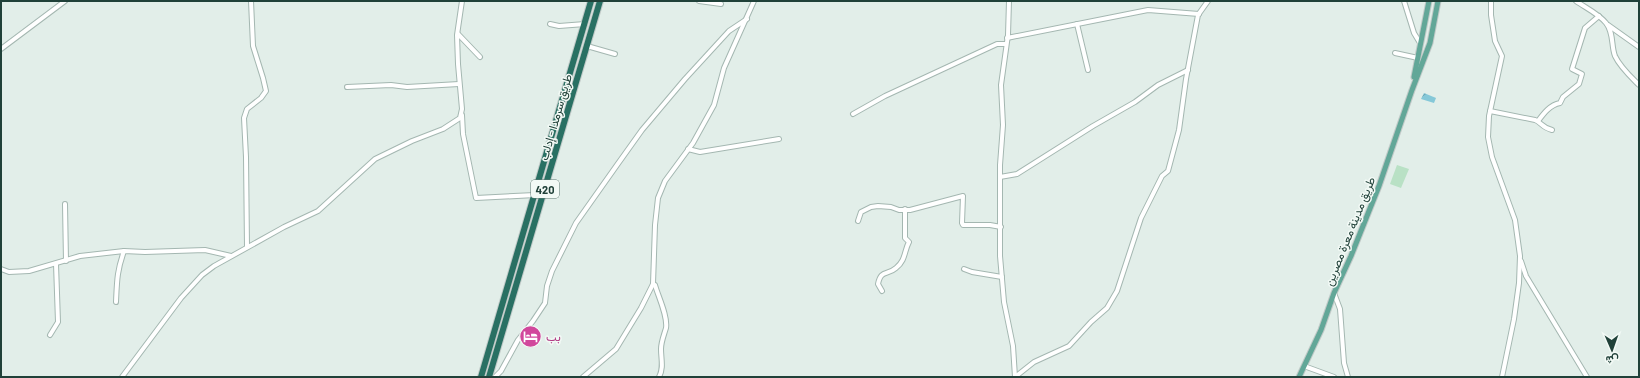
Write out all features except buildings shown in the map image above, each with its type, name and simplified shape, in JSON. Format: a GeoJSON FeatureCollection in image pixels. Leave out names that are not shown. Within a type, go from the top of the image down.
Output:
{"type":"FeatureCollection","features":[{"type":"Feature","properties":{"kind":"highway","name":"طريق سرمدا - إدلب"},"geometry":{"type":"LineString","coordinates":[[481,377],[591,1]]}},
{"type":"Feature","properties":{"kind":"highway","name":"طريق سرمدا - إدلب"},"geometry":{"type":"LineString","coordinates":[[489,377],[518,284],[600,1]]}},
{"type":"Feature","properties":{"kind":"highway"},"geometry":{"type":"LineString","coordinates":[[509,282],[518,284]]}},
{"type":"Feature","properties":{"kind":"main road","name":"طريق مدينة معرة مصرين"},"geometry":{"type":"LineString","coordinates":[[1412,90],[1429,1]]}},
{"type":"Feature","properties":{"kind":"main road","name":"طريق مدينة معرة مصرين"},"geometry":{"type":"LineString","coordinates":[[1299,377],[1321,330],[1334,293],[1351,256],[1379,186],[1430,43],[1438,1]]}},
{"type":"Feature","properties":{"kind":"street"},"geometry":{"type":"LineString","coordinates":[[1,49],[65,1]]}},
{"type":"Feature","properties":{"kind":"street"},"geometry":{"type":"LineString","coordinates":[[247,247],[244,118],[247,109],[266,92],[253,46],[251,1]]}},
{"type":"Feature","properties":{"kind":"street"},"geometry":{"type":"LineString","coordinates":[[462,1],[457,34],[459,84],[463,134],[476,198],[535,195]]}},
{"type":"Feature","properties":{"kind":"street"},"geometry":{"type":"LineString","coordinates":[[700,1],[721,4]]}},
{"type":"Feature","properties":{"kind":"street"},"geometry":{"type":"LineString","coordinates":[[583,377],[616,349],[641,308],[653,284],[655,225],[658,198],[665,181],[693,144],[714,105],[724,68],[747,20],[754,1]]}},
{"type":"Feature","properties":{"kind":"street"},"geometry":{"type":"LineString","coordinates":[[1009,1],[1007,38],[1001,85],[1003,125],[1000,177],[1000,256],[1004,302],[1013,346],[1016,373],[1015,377]]}},
{"type":"Feature","properties":{"kind":"street"},"geometry":{"type":"LineString","coordinates":[[1015,377],[1034,362],[1069,346],[1091,322],[1107,308],[1117,291],[1141,218],[1162,176],[1168,171],[1179,130],[1188,70],[1199,14],[1208,1]]}},
{"type":"Feature","properties":{"kind":"street"},"geometry":{"type":"LineString","coordinates":[[1404,1],[1412,28],[1420,43]]}},
{"type":"Feature","properties":{"kind":"street"},"geometry":{"type":"LineString","coordinates":[[1491,1],[1493,32],[1495,41],[1502,56],[1490,111],[1488,137],[1492,157],[1515,220],[1520,256],[1526,276],[1587,377]]}},
{"type":"Feature","properties":{"kind":"street"},"geometry":{"type":"LineString","coordinates":[[1576,1],[1599,16],[1607,24],[1639,47]]}},
{"type":"Feature","properties":{"kind":"street"},"geometry":{"type":"LineString","coordinates":[[1007,38],[1148,10],[1199,14]]}},
{"type":"Feature","properties":{"kind":"street"},"geometry":{"type":"LineString","coordinates":[[1538,121],[1548,109],[1555,104],[1560,104],[1563,98],[1579,84],[1582,74],[1572,69],[1585,28],[1599,16]]}},
{"type":"Feature","properties":{"kind":"street"},"geometry":{"type":"LineString","coordinates":[[495,377],[501,371],[518,340],[545,303],[547,286],[552,271],[573,230],[617,165],[642,130],[685,79],[729,31],[747,20]]}},
{"type":"Feature","properties":{"kind":"street"},"geometry":{"type":"LineString","coordinates":[[550,24],[557,26],[571,26],[585,24]]}},
{"type":"Feature","properties":{"kind":"street"},"geometry":{"type":"LineString","coordinates":[[1077,24],[1088,70]]}},
{"type":"Feature","properties":{"kind":"street"},"geometry":{"type":"LineString","coordinates":[[1607,24],[1613,38],[1615,56],[1623,68],[1639,85]]}},
{"type":"Feature","properties":{"kind":"street"},"geometry":{"type":"LineString","coordinates":[[457,34],[480,57]]}},
{"type":"Feature","properties":{"kind":"street"},"geometry":{"type":"LineString","coordinates":[[853,114],[885,96],[997,44],[1006,44]]}},
{"type":"Feature","properties":{"kind":"street"},"geometry":{"type":"LineString","coordinates":[[587,46],[616,54]]}},
{"type":"Feature","properties":{"kind":"street"},"geometry":{"type":"LineString","coordinates":[[1395,53],[1418,58]]}},
{"type":"Feature","properties":{"kind":"street"},"geometry":{"type":"LineString","coordinates":[[1000,177],[1017,174],[1093,126],[1135,102],[1158,84],[1188,70]]}},
{"type":"Feature","properties":{"kind":"street"},"geometry":{"type":"LineString","coordinates":[[347,88],[391,85],[407,87],[459,84]]}},
{"type":"Feature","properties":{"kind":"street"},"geometry":{"type":"LineString","coordinates":[[1490,111],[1538,121],[1543,127],[1552,130]]}},
{"type":"Feature","properties":{"kind":"street"},"geometry":{"type":"LineString","coordinates":[[122,377],[181,298],[197,280],[214,266],[247,247],[318,211],[375,159],[412,140],[447,127],[459,119],[462,113]]}},
{"type":"Feature","properties":{"kind":"street"},"geometry":{"type":"LineString","coordinates":[[688,149],[700,152],[779,139]]}},
{"type":"Feature","properties":{"kind":"street"},"geometry":{"type":"LineString","coordinates":[[858,221],[860,212],[872,206],[891,206],[899,210],[910,210],[963,196],[963,225],[990,225],[1001,227]]}},
{"type":"Feature","properties":{"kind":"street"},"geometry":{"type":"LineString","coordinates":[[65,204],[66,261]]}},
{"type":"Feature","properties":{"kind":"street"},"geometry":{"type":"LineString","coordinates":[[882,291],[878,284],[882,273],[895,269],[906,254],[909,242],[905,238],[905,209]]}},
{"type":"Feature","properties":{"kind":"street"},"geometry":{"type":"LineString","coordinates":[[1,269],[9,272],[18,272],[56,264],[80,256],[124,250],[145,252],[204,250],[232,256]]}},
{"type":"Feature","properties":{"kind":"street"},"geometry":{"type":"LineString","coordinates":[[116,302],[117,272],[124,250]]}},
{"type":"Feature","properties":{"kind":"street"},"geometry":{"type":"LineString","coordinates":[[1502,377],[1514,319],[1520,256]]}},
{"type":"Feature","properties":{"kind":"street"},"geometry":{"type":"LineString","coordinates":[[50,335],[58,322],[56,264]]}},
{"type":"Feature","properties":{"kind":"street"},"geometry":{"type":"LineString","coordinates":[[964,269],[972,272],[1002,277]]}},
{"type":"Feature","properties":{"kind":"street"},"geometry":{"type":"LineString","coordinates":[[653,284],[655,285],[665,316],[666,327],[661,348],[663,362],[659,377]]}},
{"type":"Feature","properties":{"kind":"street"},"geometry":{"type":"LineString","coordinates":[[1334,293],[1340,309],[1344,363],[1348,377]]}},
{"type":"Feature","properties":{"kind":"street"},"geometry":{"type":"LineString","coordinates":[[1304,366],[1334,377]]}},
{"type":"Feature","properties":{"kind":"green space"},"geometry":{"type":"Polygon","coordinates":[[[1397,165],[1409,169],[1401,188],[1390,184],[1397,165]]]}},
{"type":"Feature","properties":{"kind":"water"},"geometry":{"type":"Polygon","coordinates":[[[1424,93],[1436,98],[1434,103],[1421,99],[1424,93]]]}},
{"type":"Feature","properties":{"kind":"place","name":"بب"},"geometry":{"type":"Point","coordinates":[530,336]}}]}
